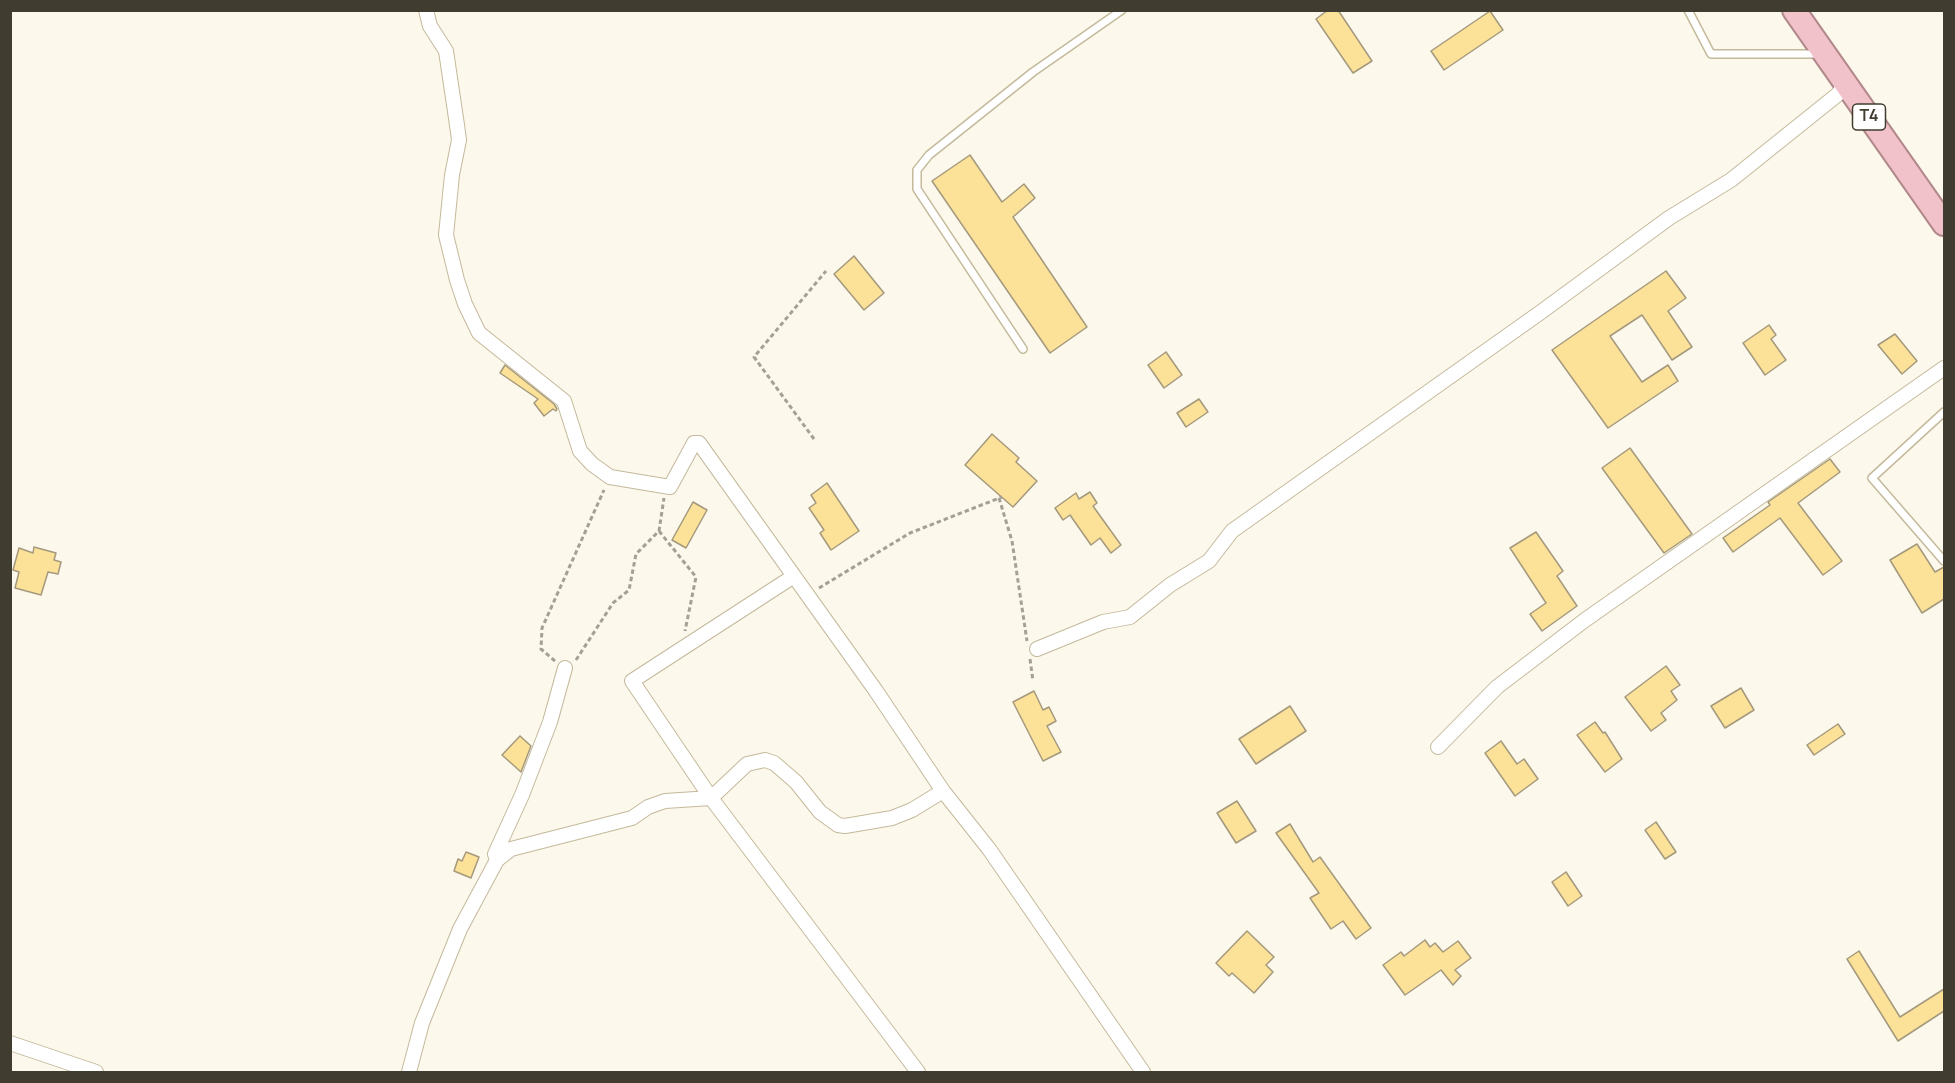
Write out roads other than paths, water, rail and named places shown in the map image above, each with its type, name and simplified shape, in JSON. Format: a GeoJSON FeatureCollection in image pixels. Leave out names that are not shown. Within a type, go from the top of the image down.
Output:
{"type":"FeatureCollection","features":[{"type":"Feature","properties":{"kind":"highway","name":"T4"},"geometry":{"type":"LineString","coordinates":[[1794,10],[1944,224]]}},
{"type":"Feature","properties":{"kind":"street"},"geometry":{"type":"LineString","coordinates":[[426,10],[430,26],[446,51],[459,140],[452,176],[446,236],[465,304],[479,333],[564,401],[580,451],[592,464],[610,477],[670,487],[694,443],[699,443],[876,690],[943,791],[989,849],[1143,1072]]}},
{"type":"Feature","properties":{"kind":"street"},"geometry":{"type":"LineString","coordinates":[[1031,651],[1102,622],[1130,617],[1170,585],[1209,561],[1232,531],[1541,312],[1669,218],[1731,180],[1837,95],[1846,84]]}},
{"type":"Feature","properties":{"kind":"street"},"geometry":{"type":"LineString","coordinates":[[1438,747],[1497,687],[1585,620],[1944,369]]}},
{"type":"Feature","properties":{"kind":"street"},"geometry":{"type":"LineString","coordinates":[[794,576],[632,681],[711,798],[918,1072]]}},
{"type":"Feature","properties":{"kind":"street"},"geometry":{"type":"LineString","coordinates":[[497,860],[495,855],[522,795],[550,722],[565,668]]}},
{"type":"Feature","properties":{"kind":"street"},"geometry":{"type":"LineString","coordinates":[[409,1072],[422,1023],[460,929],[497,860],[511,849],[632,818],[648,807],[665,801],[711,798],[747,764],[765,760],[774,763],[796,782],[820,812],[838,825],[845,826],[892,818],[912,810],[943,791]]}},
{"type":"Feature","properties":{"kind":"street"},"geometry":{"type":"LineString","coordinates":[[10,1043],[96,1072]]}},
{"type":"Feature","properties":{"kind":"lane"},"geometry":{"type":"LineString","coordinates":[[1023,349],[917,189],[917,170],[929,155],[1033,72],[1122,10]]}},
{"type":"Feature","properties":{"kind":"lane"},"geometry":{"type":"LineString","coordinates":[[1688,10],[1711,54],[1825,54]]}},
{"type":"Feature","properties":{"kind":"lane"},"geometry":{"type":"LineString","coordinates":[[1944,412],[1872,478],[1944,561]]}}]}
